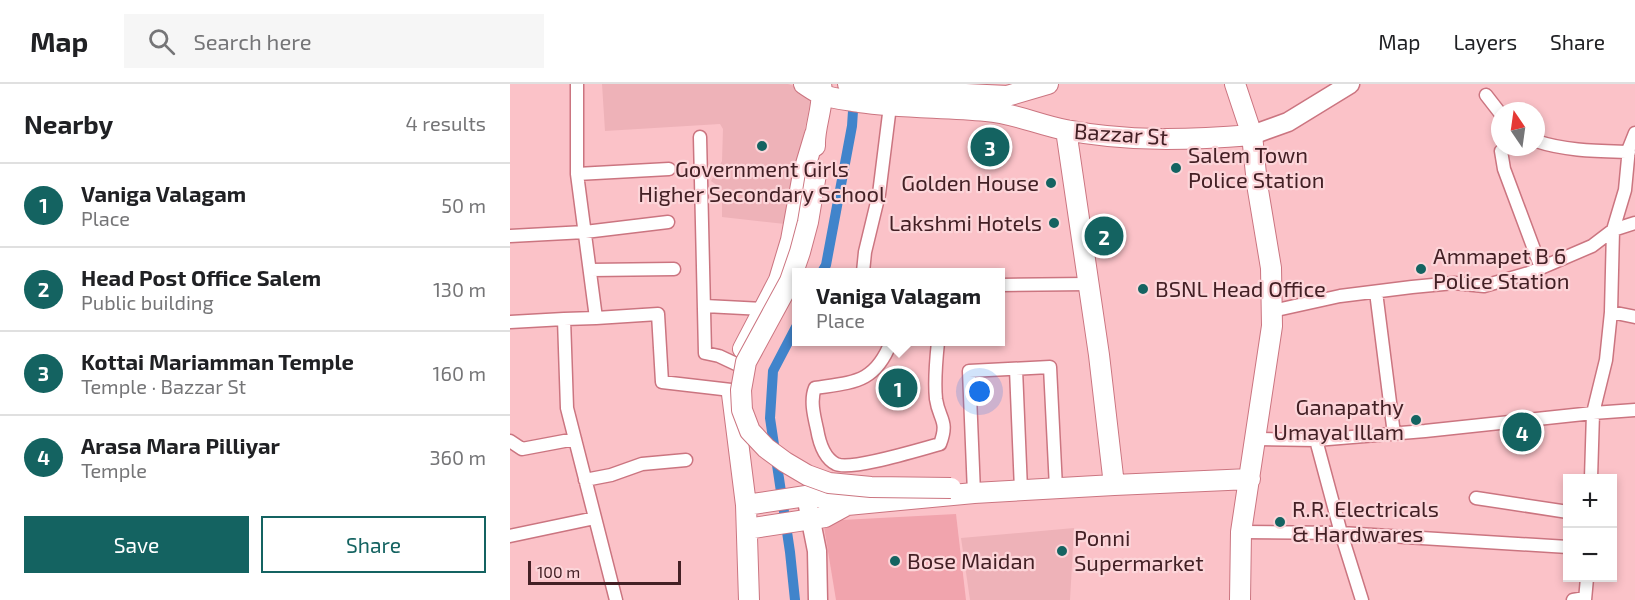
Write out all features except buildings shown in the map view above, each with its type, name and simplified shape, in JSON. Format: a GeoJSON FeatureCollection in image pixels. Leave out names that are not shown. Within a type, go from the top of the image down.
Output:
{"type":"FeatureCollection","features":[{"type":"Feature","properties":{"kind":"main road"},"geometry":{"type":"LineString","coordinates":[[804,84],[822,90],[880,94],[986,111],[1007,105],[1048,84]]}},
{"type":"Feature","properties":{"kind":"main road"},"geometry":{"type":"LineString","coordinates":[[848,84],[880,94]]}},
{"type":"Feature","properties":{"kind":"main road"},"geometry":{"type":"LineString","coordinates":[[1235,84],[1252,135],[1257,184],[1271,268],[1272,310],[1272,326],[1257,439],[1241,532],[1240,600]]}},
{"type":"Feature","properties":{"kind":"main road","name":"Bazzar St"},"geometry":{"type":"LineString","coordinates":[[1007,105],[1066,130],[1142,139],[1203,139],[1252,135],[1288,122],[1350,84]]}},
{"type":"Feature","properties":{"kind":"main road"},"geometry":{"type":"LineString","coordinates":[[794,268],[805,232],[809,174],[822,90]]}},
{"type":"Feature","properties":{"kind":"main road"},"geometry":{"type":"LineString","coordinates":[[1066,130],[1100,354],[1114,485]]}},
{"type":"Feature","properties":{"kind":"main road"},"geometry":{"type":"LineString","coordinates":[[749,600],[752,528],[731,390],[736,364],[779,280],[809,174]]}},
{"type":"Feature","properties":{"kind":"main road"},"geometry":{"type":"LineString","coordinates":[[792,275],[746,362],[741,390],[742,410],[750,431],[766,448],[785,462],[807,475],[830,483],[871,487],[951,488]]}},
{"type":"Feature","properties":{"kind":"main road"},"geometry":{"type":"LineString","coordinates":[[748,505],[806,496],[847,505],[974,493],[1250,479]]}},
{"type":"Feature","properties":{"kind":"main road"},"geometry":{"type":"LineString","coordinates":[[806,496],[807,520],[817,551],[818,600]]}},
{"type":"Feature","properties":{"kind":"main road"},"geometry":{"type":"LineString","coordinates":[[752,528],[825,517],[847,505]]}},
{"type":"Feature","properties":{"kind":"street"},"geometry":{"type":"LineString","coordinates":[[577,84],[578,174],[596,318]]}},
{"type":"Feature","properties":{"kind":"street"},"geometry":{"type":"LineString","coordinates":[[864,268],[879,194],[880,94]]}},
{"type":"Feature","properties":{"kind":"street"},"geometry":{"type":"LineString","coordinates":[[1486,95],[1491,102]]}},
{"type":"Feature","properties":{"kind":"street"},"geometry":{"type":"LineString","coordinates":[[1591,474],[1593,413],[1606,360],[1611,312],[1613,230],[1625,190],[1629,152],[1635,134]]}},
{"type":"Feature","properties":{"kind":"street"},"geometry":{"type":"LineString","coordinates":[[700,137],[705,353],[719,356],[736,364]]}},
{"type":"Feature","properties":{"kind":"street"},"geometry":{"type":"LineString","coordinates":[[1545,144],[1581,150],[1629,152]]}},
{"type":"Feature","properties":{"kind":"street"},"geometry":{"type":"LineString","coordinates":[[1503,156],[1504,169],[1541,268]]}},
{"type":"Feature","properties":{"kind":"street"},"geometry":{"type":"LineString","coordinates":[[578,174],[669,169]]}},
{"type":"Feature","properties":{"kind":"street"},"geometry":{"type":"LineString","coordinates":[[510,236],[585,232],[668,222]]}},
{"type":"Feature","properties":{"kind":"street"},"geometry":{"type":"LineString","coordinates":[[1272,310],[1340,296],[1454,283],[1484,286],[1541,268],[1592,246],[1613,230],[1635,223]]}},
{"type":"Feature","properties":{"kind":"street"},"geometry":{"type":"LineString","coordinates":[[590,270],[674,269]]}},
{"type":"Feature","properties":{"kind":"street"},"geometry":{"type":"LineString","coordinates":[[1005,285],[1088,284]]}},
{"type":"Feature","properties":{"kind":"street"},"geometry":{"type":"LineString","coordinates":[[1376,292],[1394,434]]}},
{"type":"Feature","properties":{"kind":"street"},"geometry":{"type":"LineString","coordinates":[[705,306],[763,309]]}},
{"type":"Feature","properties":{"kind":"street"},"geometry":{"type":"LineString","coordinates":[[1611,312],[1635,317]]}},
{"type":"Feature","properties":{"kind":"street"},"geometry":{"type":"LineString","coordinates":[[510,322],[658,314],[662,382],[731,390]]}},
{"type":"Feature","properties":{"kind":"street"},"geometry":{"type":"LineString","coordinates":[[564,319],[567,408],[616,600]]}},
{"type":"Feature","properties":{"kind":"street"},"geometry":{"type":"LineString","coordinates":[[889,346],[875,370],[858,381],[815,388],[812,396],[817,432],[826,457],[838,465],[853,465],[940,444],[944,420],[937,402],[935,378],[938,346]]}},
{"type":"Feature","properties":{"kind":"street"},"geometry":{"type":"LineString","coordinates":[[974,493],[969,371],[1050,367],[1056,488]]}},
{"type":"Feature","properties":{"kind":"street"},"geometry":{"type":"LineString","coordinates":[[1016,369],[1021,490]]}},
{"type":"Feature","properties":{"kind":"street"},"geometry":{"type":"LineString","coordinates":[[1257,439],[1316,440],[1635,410]]}},
{"type":"Feature","properties":{"kind":"street"},"geometry":{"type":"LineString","coordinates":[[510,441],[522,449],[575,439]]}},
{"type":"Feature","properties":{"kind":"street"},"geometry":{"type":"LineString","coordinates":[[1316,440],[1362,600]]}},
{"type":"Feature","properties":{"kind":"street"},"geometry":{"type":"LineString","coordinates":[[806,496],[818,465],[826,457]]}},
{"type":"Feature","properties":{"kind":"street"},"geometry":{"type":"LineString","coordinates":[[585,480],[611,475],[642,464],[686,460]]}},
{"type":"Feature","properties":{"kind":"street"},"geometry":{"type":"LineString","coordinates":[[1476,498],[1563,511]]}},
{"type":"Feature","properties":{"kind":"street"},"geometry":{"type":"LineString","coordinates":[[510,536],[595,518]]}},
{"type":"Feature","properties":{"kind":"street"},"geometry":{"type":"LineString","coordinates":[[1241,532],[1341,532],[1563,547]]}},
{"type":"Feature","properties":{"kind":"street"},"geometry":{"type":"LineString","coordinates":[[1581,599],[1586,582]]}},
{"type":"Feature","properties":{"kind":"shaded area","name":"Government Girls Higher Secondary School"},"geometry":{"type":"Polygon","coordinates":[[[602,84],[788,84],[804,89],[811,99],[785,224],[722,217],[722,189],[711,181],[722,161],[723,129],[720,124],[605,131],[602,84]]]}},
{"type":"Feature","properties":{"kind":"shaded area","name":"Bose Maidan"},"geometry":{"type":"Polygon","coordinates":[[[956,514],[966,600],[836,600],[823,521],[956,514]]]}},
{"type":"Feature","properties":{"kind":"shaded area"},"geometry":{"type":"Polygon","coordinates":[[[1074,528],[1070,600],[970,600],[961,538],[1074,528]]]}},
{"type":"Feature","properties":{"kind":"waterway"},"geometry":{"type":"LineString","coordinates":[[824,268],[852,126],[854,96]]}},
{"type":"Feature","properties":{"kind":"waterway"},"geometry":{"type":"LineString","coordinates":[[792,335],[773,371],[770,418],[795,600]]}},
{"type":"Feature","properties":{"kind":"place","name":"Government Girls Higher Secondary School"},"geometry":{"type":"Point","coordinates":[762,146]}},
{"type":"Feature","properties":{"kind":"place","name":"Kottai Mariamman Temple"},"geometry":{"type":"Point","coordinates":[990,147]}},
{"type":"Feature","properties":{"kind":"place","name":"Salem Town Police Station"},"geometry":{"type":"Point","coordinates":[1176,168]}},
{"type":"Feature","properties":{"kind":"place","name":"Golden House"},"geometry":{"type":"Point","coordinates":[1051,183]}},
{"type":"Feature","properties":{"kind":"place","name":"Lakshmi Hotels"},"geometry":{"type":"Point","coordinates":[1054,223]}},
{"type":"Feature","properties":{"kind":"place","name":"Head Post Office Salem"},"geometry":{"type":"Point","coordinates":[1104,236]}},
{"type":"Feature","properties":{"kind":"place","name":"Ammapet B 6 Police Station"},"geometry":{"type":"Point","coordinates":[1421,269]}},
{"type":"Feature","properties":{"kind":"place","name":"BSNL Head Office"},"geometry":{"type":"Point","coordinates":[1143,289]}},
{"type":"Feature","properties":{"kind":"place","name":"Vaniga Valagam"},"geometry":{"type":"Point","coordinates":[898,388]}},
{"type":"Feature","properties":{"kind":"place","name":"Ganapathy Umayal Illam"},"geometry":{"type":"Point","coordinates":[1416,420]}},
{"type":"Feature","properties":{"kind":"place","name":"Arasa Mara Pilliyar"},"geometry":{"type":"Point","coordinates":[1522,432]}},
{"type":"Feature","properties":{"kind":"place","name":"R.R. Electricals & Hardwares"},"geometry":{"type":"Point","coordinates":[1280,522]}},
{"type":"Feature","properties":{"kind":"place","name":"Ponni Supermarket"},"geometry":{"type":"Point","coordinates":[1062,551]}},
{"type":"Feature","properties":{"kind":"place","name":"Bose Maidan"},"geometry":{"type":"Point","coordinates":[895,561]}}]}
